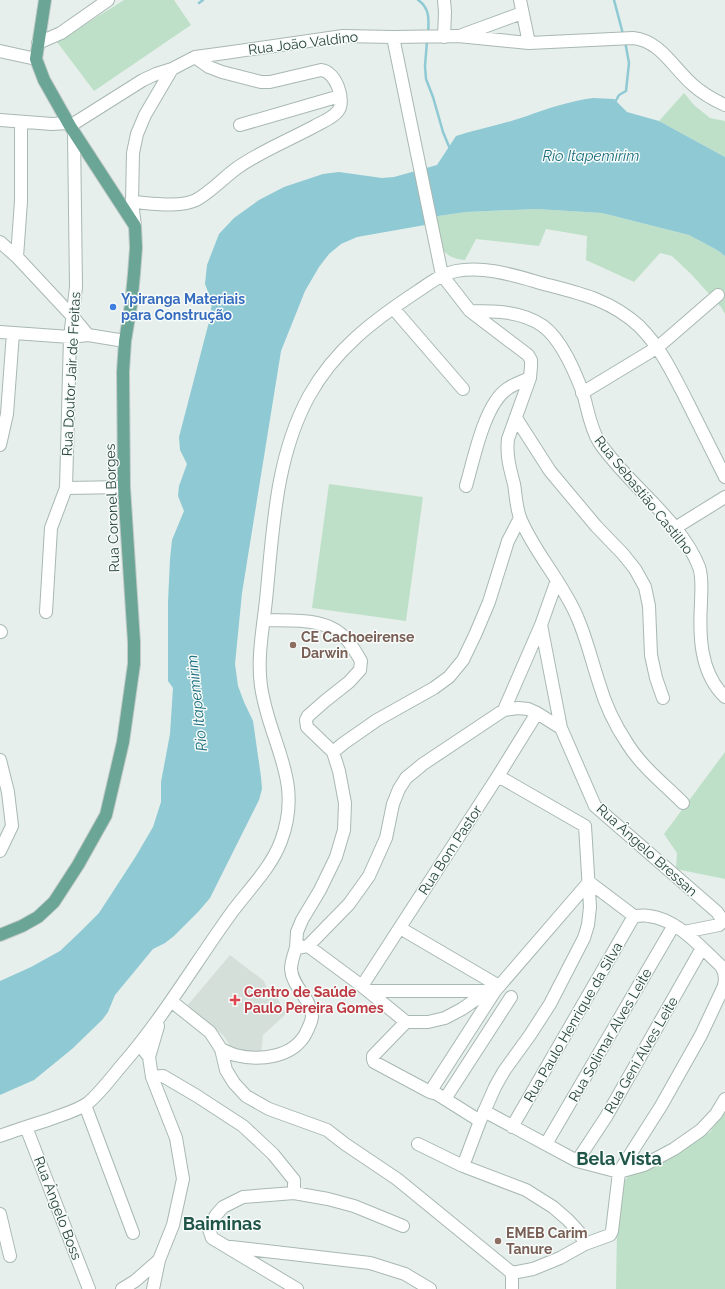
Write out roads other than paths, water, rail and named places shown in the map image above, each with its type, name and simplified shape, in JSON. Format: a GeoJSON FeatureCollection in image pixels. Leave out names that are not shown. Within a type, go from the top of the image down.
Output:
{"type":"FeatureCollection","features":[{"type":"Feature","properties":{"kind":"main road"},"geometry":{"type":"LineString","coordinates":[[45,0],[36,59],[44,80],[71,127],[134,226]]}},
{"type":"Feature","properties":{"kind":"main road","name":"Rua Coronel Borges"},"geometry":{"type":"LineString","coordinates":[[0,935],[38,917],[54,902],[78,865],[106,815],[123,742],[134,664],[134,642],[124,487],[124,372],[125,341],[131,305],[136,248],[134,226]]}},
{"type":"Feature","properties":{"kind":"street"},"geometry":{"type":"LineString","coordinates":[[38,43],[61,33],[108,0]]}},
{"type":"Feature","properties":{"kind":"street"},"geometry":{"type":"LineString","coordinates":[[433,37],[445,12],[444,0]]}},
{"type":"Feature","properties":{"kind":"street"},"geometry":{"type":"LineString","coordinates":[[520,0],[529,43]]}},
{"type":"Feature","properties":{"kind":"street","name":"Rua João Valdino"},"geometry":{"type":"LineString","coordinates":[[458,36],[522,13]]}},
{"type":"Feature","properties":{"kind":"street","name":"Rua João Valdino"},"geometry":{"type":"LineString","coordinates":[[195,56],[225,54],[343,36],[458,36],[529,43],[624,38],[642,39],[660,50],[701,92],[725,105]]}},
{"type":"Feature","properties":{"kind":"street"},"geometry":{"type":"LineString","coordinates":[[393,37],[442,275],[470,311],[528,355],[531,360],[532,366],[530,378],[508,439],[507,456],[516,492],[520,518],[534,545],[565,593],[578,619],[612,718],[628,745],[649,770],[683,803]]}},
{"type":"Feature","properties":{"kind":"street"},"geometry":{"type":"LineString","coordinates":[[0,51],[36,59]]}},
{"type":"Feature","properties":{"kind":"street"},"geometry":{"type":"LineString","coordinates":[[0,120],[71,127],[144,80],[172,69],[195,56],[209,67],[239,78],[261,82],[270,82],[321,70],[325,70],[332,75],[338,87],[340,96],[341,106],[336,113],[248,161],[236,169],[222,182],[195,200],[183,204],[132,202]]}},
{"type":"Feature","properties":{"kind":"street","name":"Rua Coronel Borges"},"geometry":{"type":"LineString","coordinates":[[134,226],[132,202],[133,153],[137,134],[149,109],[172,69]]}},
{"type":"Feature","properties":{"kind":"street"},"geometry":{"type":"LineString","coordinates":[[240,125],[340,96]]}},
{"type":"Feature","properties":{"kind":"street"},"geometry":{"type":"LineString","coordinates":[[17,257],[21,201],[21,122]]}},
{"type":"Feature","properties":{"kind":"street","name":"Rua Doutor Jair de Freitas"},"geometry":{"type":"LineString","coordinates":[[46,612],[51,528],[66,488],[70,337],[76,287],[71,127]]}},
{"type":"Feature","properties":{"kind":"street"},"geometry":{"type":"LineString","coordinates":[[0,242],[17,257],[88,335]]}},
{"type":"Feature","properties":{"kind":"street"},"geometry":{"type":"LineString","coordinates":[[0,1136],[64,1115],[85,1105],[98,1094],[140,1045],[232,913],[267,866],[281,842],[289,814],[289,788],[285,768],[266,711],[261,690],[259,670],[275,518],[282,470],[296,422],[309,396],[324,372],[341,350],[366,328],[393,308],[442,275],[454,271],[471,269],[486,270],[586,294],[623,312],[658,346],[725,477]]}},
{"type":"Feature","properties":{"kind":"street"},"geometry":{"type":"LineString","coordinates":[[582,393],[658,346],[718,295]]}},
{"type":"Feature","properties":{"kind":"street"},"geometry":{"type":"LineString","coordinates":[[393,308],[463,389]]}},
{"type":"Feature","properties":{"kind":"street","name":"Rua Sebastião Castilho"},"geometry":{"type":"LineString","coordinates":[[470,311],[498,311],[522,315],[543,326],[554,337],[566,356],[582,393],[592,426],[599,442],[674,528],[693,553],[700,569],[700,620],[702,650],[708,673],[725,697]]}},
{"type":"Feature","properties":{"kind":"street"},"geometry":{"type":"LineString","coordinates":[[0,332],[70,337],[88,335],[125,341]]}},
{"type":"Feature","properties":{"kind":"street"},"geometry":{"type":"LineString","coordinates":[[0,445],[7,414],[13,333]]}},
{"type":"Feature","properties":{"kind":"street"},"geometry":{"type":"LineString","coordinates":[[466,486],[484,424],[492,408],[500,395],[507,389],[530,378]]}},
{"type":"Feature","properties":{"kind":"street"},"geometry":{"type":"LineString","coordinates":[[516,418],[550,471],[596,526],[623,554],[645,587],[649,606],[651,655],[656,678],[663,698]]}},
{"type":"Feature","properties":{"kind":"street"},"geometry":{"type":"LineString","coordinates":[[66,488],[124,487]]}},
{"type":"Feature","properties":{"kind":"street"},"geometry":{"type":"LineString","coordinates":[[674,528],[725,497]]}},
{"type":"Feature","properties":{"kind":"street"},"geometry":{"type":"LineString","coordinates":[[333,752],[377,720],[434,688],[450,677],[463,660],[475,635],[489,602],[508,541],[520,518]]}},
{"type":"Feature","properties":{"kind":"street"},"geometry":{"type":"LineString","coordinates":[[504,710],[541,625],[557,580]]}},
{"type":"Feature","properties":{"kind":"street"},"geometry":{"type":"LineString","coordinates":[[264,620],[320,622],[329,626],[347,640],[361,661],[360,670],[349,682],[308,716],[306,720],[307,727],[333,752],[339,771],[345,803],[344,830],[336,857],[297,932],[302,947],[365,989],[406,1022],[428,1022],[445,1018],[462,1010],[494,989]]}},
{"type":"Feature","properties":{"kind":"street","name":"Rua Ângelo Bressan"},"geometry":{"type":"LineString","coordinates":[[541,625],[561,728],[595,806],[717,912],[722,919],[719,925],[684,932]]}},
{"type":"Feature","properties":{"kind":"street"},"geometry":{"type":"LineString","coordinates":[[220,1049],[235,1055],[261,1058],[278,1055],[291,1050],[303,1037],[310,1024],[312,1016],[308,1004],[293,980],[291,968],[302,947],[349,904],[369,876],[386,838],[393,804],[399,789],[406,778],[423,764],[504,710],[518,708],[528,709],[537,712],[561,728]]}},
{"type":"Feature","properties":{"kind":"street","name":"Rua Bom Pastor"},"geometry":{"type":"LineString","coordinates":[[365,989],[400,928],[498,776],[537,712]]}},
{"type":"Feature","properties":{"kind":"street"},"geometry":{"type":"LineString","coordinates":[[0,760],[12,826],[0,852]]}},
{"type":"Feature","properties":{"kind":"street"},"geometry":{"type":"LineString","coordinates":[[498,776],[585,826]]}},
{"type":"Feature","properties":{"kind":"street"},"geometry":{"type":"LineString","coordinates":[[463,1166],[482,1116],[504,1071],[550,1004],[584,938],[588,925],[590,907],[585,826],[595,806]]}},
{"type":"Feature","properties":{"kind":"street"},"geometry":{"type":"LineString","coordinates":[[512,1273],[533,1269],[560,1258],[585,1244],[610,1235],[612,1231],[619,1172],[661,1106],[701,1036],[724,986],[724,972],[721,966],[684,932],[674,925],[654,916],[634,916],[589,882]]}},
{"type":"Feature","properties":{"kind":"street"},"geometry":{"type":"LineString","coordinates":[[430,1092],[494,989],[589,882]]}},
{"type":"Feature","properties":{"kind":"street","name":"Rua Paulo Henrique da Silva"},"geometry":{"type":"LineString","coordinates":[[512,1127],[634,916]]}},
{"type":"Feature","properties":{"kind":"street","name":"Rua Solimar Alves Leite"},"geometry":{"type":"LineString","coordinates":[[546,1144],[674,925]]}},
{"type":"Feature","properties":{"kind":"street"},"geometry":{"type":"LineString","coordinates":[[400,928],[494,989]]}},
{"type":"Feature","properties":{"kind":"street","name":"Rua Geni Alves Leite"},"geometry":{"type":"LineString","coordinates":[[577,1161],[591,1142],[606,1117],[702,948]]}},
{"type":"Feature","properties":{"kind":"street"},"geometry":{"type":"LineString","coordinates":[[365,989],[494,989]]}},
{"type":"Feature","properties":{"kind":"street"},"geometry":{"type":"LineString","coordinates":[[446,1099],[511,997]]}},
{"type":"Feature","properties":{"kind":"street"},"geometry":{"type":"LineString","coordinates":[[171,1001],[210,1032],[220,1049],[226,1070],[234,1083],[246,1096],[269,1109],[328,1130],[345,1144],[397,1179],[512,1273]]}},
{"type":"Feature","properties":{"kind":"street"},"geometry":{"type":"LineString","coordinates":[[153,1289],[159,1260],[173,1225],[182,1178],[176,1138],[152,1077],[149,1057],[161,1016]]}},
{"type":"Feature","properties":{"kind":"street"},"geometry":{"type":"LineString","coordinates":[[406,1022],[373,1056],[372,1059],[374,1062],[430,1092],[482,1116],[512,1127],[577,1161],[619,1172],[644,1165],[674,1150],[701,1130],[716,1114],[725,1099]]}},
{"type":"Feature","properties":{"kind":"street"},"geometry":{"type":"LineString","coordinates":[[140,1045],[149,1057]]}},
{"type":"Feature","properties":{"kind":"street"},"geometry":{"type":"LineString","coordinates":[[152,1077],[163,1076],[243,1126],[273,1154],[294,1180],[294,1193]]}},
{"type":"Feature","properties":{"kind":"street"},"geometry":{"type":"LineString","coordinates":[[85,1105],[133,1233]]}},
{"type":"Feature","properties":{"kind":"street","name":"Rua Ângelo Boss"},"geometry":{"type":"LineString","coordinates":[[26,1127],[89,1289]]}},
{"type":"Feature","properties":{"kind":"street"},"geometry":{"type":"LineString","coordinates":[[418,1144],[463,1166],[526,1190],[568,1220],[580,1232],[585,1244]]}},
{"type":"Feature","properties":{"kind":"street"},"geometry":{"type":"LineString","coordinates":[[297,1289],[212,1238],[209,1229],[216,1215],[223,1207],[243,1197],[294,1193],[328,1199],[354,1206],[403,1226]]}},
{"type":"Feature","properties":{"kind":"street"},"geometry":{"type":"LineString","coordinates":[[1,1218],[10,1256]]}},
{"type":"Feature","properties":{"kind":"street"},"geometry":{"type":"LineString","coordinates":[[225,1247],[370,1264],[405,1274],[430,1289]]}},
{"type":"Feature","properties":{"kind":"street"},"geometry":{"type":"LineString","coordinates":[[122,1289],[135,1281],[159,1260]]}},
{"type":"Feature","properties":{"kind":"street"},"geometry":{"type":"LineString","coordinates":[[512,1273],[512,1289]]}},
{"type":"Feature","properties":{"kind":"water","name":"Rio Itapemirim"},"geometry":{"type":"Polygon","coordinates":[[[593,98],[614,99],[627,112],[659,121],[725,157],[725,256],[689,235],[602,213],[536,209],[466,212],[431,217],[425,225],[357,237],[341,244],[329,254],[319,267],[305,291],[281,351],[242,593],[235,664],[238,686],[253,721],[262,789],[259,800],[210,898],[199,911],[174,936],[165,943],[153,949],[115,995],[108,1012],[102,1020],[72,1049],[34,1080],[0,1095],[0,981],[31,967],[60,951],[99,913],[153,827],[161,802],[161,782],[170,734],[173,688],[168,681],[168,602],[170,559],[172,540],[184,511],[178,496],[179,486],[187,464],[180,450],[179,437],[210,318],[212,302],[205,284],[207,265],[219,234],[234,218],[259,200],[284,187],[323,174],[339,172],[382,178],[394,177],[437,165],[456,136],[509,122],[560,105],[593,98]]]}},
{"type":"Feature","properties":{"kind":"waterway"},"geometry":{"type":"LineString","coordinates":[[199,3],[203,0]]}},
{"type":"Feature","properties":{"kind":"waterway"},"geometry":{"type":"LineString","coordinates":[[418,0],[427,11],[428,34]]}},
{"type":"Feature","properties":{"kind":"waterway"},"geometry":{"type":"LineString","coordinates":[[614,0],[623,34]]}},
{"type":"Feature","properties":{"kind":"waterway"},"geometry":{"type":"LineString","coordinates":[[427,41],[425,66],[426,79],[450,149]]}},
{"type":"Feature","properties":{"kind":"waterway"},"geometry":{"type":"LineString","coordinates":[[614,104],[619,95],[626,91],[629,63],[625,41]]}},
{"type":"Feature","properties":{"kind":"place","name":"Ypiranga Materiais para Construção"},"geometry":{"type":"Point","coordinates":[113,307]}},
{"type":"Feature","properties":{"kind":"place","name":"CE Cachoeirense Darwin"},"geometry":{"type":"Point","coordinates":[293,645]}},
{"type":"Feature","properties":{"kind":"place","name":"Centro de Saúde Paulo Pereira Gomes"},"geometry":{"type":"Point","coordinates":[235,1000]}},
{"type":"Feature","properties":{"kind":"place","name":"EMEB Carim Tanure"},"geometry":{"type":"Point","coordinates":[498,1241]}},
{"type":"Feature","properties":{"kind":"district","name":"Bela Vista"},"geometry":{"type":"Point","coordinates":[619,1159]}},
{"type":"Feature","properties":{"kind":"district","name":"Baiminas"},"geometry":{"type":"Point","coordinates":[222,1224]}}]}
